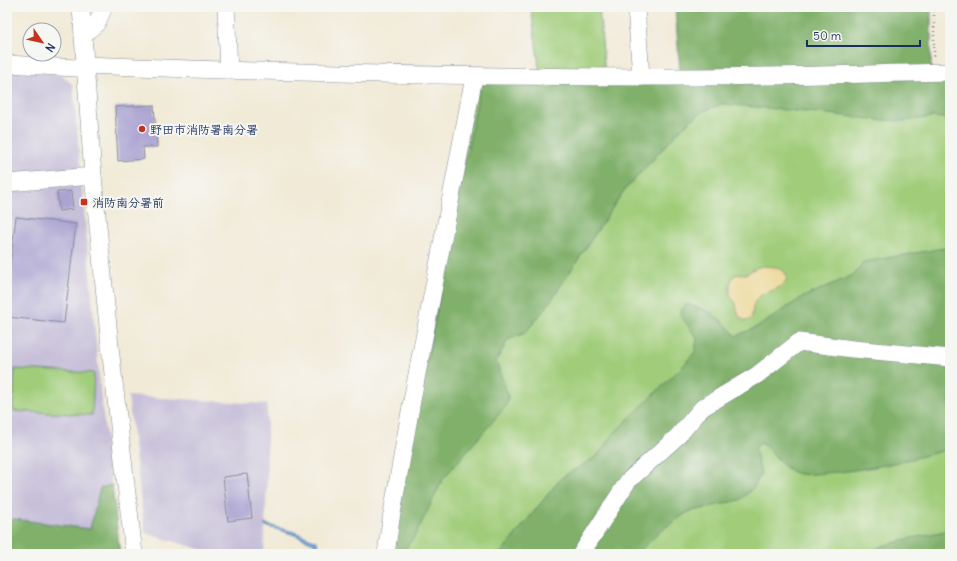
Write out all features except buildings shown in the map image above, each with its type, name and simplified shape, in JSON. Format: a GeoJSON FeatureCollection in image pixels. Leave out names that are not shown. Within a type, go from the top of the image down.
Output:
{"type":"FeatureCollection","features":[{"type":"Feature","properties":{"kind":"street"},"geometry":{"type":"LineString","coordinates":[[81,7],[93,176],[117,420],[134,554]]}},
{"type":"Feature","properties":{"kind":"street"},"geometry":{"type":"LineString","coordinates":[[83,35],[97,23],[104,7]]}},
{"type":"Feature","properties":{"kind":"street"},"geometry":{"type":"LineString","coordinates":[[226,7],[229,70]]}},
{"type":"Feature","properties":{"kind":"street"},"geometry":{"type":"LineString","coordinates":[[636,7],[641,77]]}},
{"type":"Feature","properties":{"kind":"street"},"geometry":{"type":"LineString","coordinates":[[7,64],[75,68],[85,65],[474,77],[641,77],[942,72]]}},
{"type":"Feature","properties":{"kind":"street"},"geometry":{"type":"LineString","coordinates":[[386,554],[392,511],[413,395],[474,77]]}},
{"type":"Feature","properties":{"kind":"street"},"geometry":{"type":"LineString","coordinates":[[7,183],[93,176]]}},
{"type":"Feature","properties":{"kind":"street"},"geometry":{"type":"LineString","coordinates":[[581,554],[628,480],[678,436],[702,408],[757,375],[800,342],[853,349],[950,358]]}},
{"type":"Feature","properties":{"kind":"path"},"geometry":{"type":"LineString","coordinates":[[934,7],[942,72]]}},
{"type":"Feature","properties":{"kind":"shaded area"},"geometry":{"type":"Polygon","coordinates":[[[7,69],[60,74],[73,85],[101,398],[120,554],[7,554],[7,69]]]}},
{"type":"Feature","properties":{"kind":"shaded area"},"geometry":{"type":"Polygon","coordinates":[[[128,396],[267,404],[267,477],[264,554],[217,554],[145,533],[128,396]]]}},
{"type":"Feature","properties":{"kind":"green space"},"geometry":{"type":"Polygon","coordinates":[[[531,7],[599,7],[605,75],[540,74],[531,7]]]}},
{"type":"Feature","properties":{"kind":"green space"},"geometry":{"type":"Polygon","coordinates":[[[675,7],[931,7],[931,69],[680,72],[675,7]]]}},
{"type":"Feature","properties":{"kind":"green space"},"geometry":{"type":"Polygon","coordinates":[[[950,78],[950,554],[390,554],[477,85],[950,78]]]}},
{"type":"Feature","properties":{"kind":"green space"},"geometry":{"type":"Polygon","coordinates":[[[950,78],[950,119],[933,117],[905,121],[878,120],[722,104],[703,111],[682,128],[623,192],[546,308],[525,333],[508,340],[496,361],[508,396],[506,406],[443,479],[416,534],[404,551],[400,554],[390,554],[481,81],[950,78]]]}},
{"type":"Feature","properties":{"kind":"green space"},"geometry":{"type":"Polygon","coordinates":[[[950,247],[950,449],[903,461],[856,470],[806,475],[790,471],[766,446],[761,443],[755,448],[761,474],[754,487],[740,500],[688,512],[660,531],[637,554],[500,554],[561,478],[597,456],[614,433],[684,365],[695,352],[697,338],[680,315],[682,309],[687,304],[708,311],[723,322],[736,336],[761,325],[801,298],[855,274],[863,262],[950,247]]]}},
{"type":"Feature","properties":{"kind":"green space"},"geometry":{"type":"Polygon","coordinates":[[[15,369],[94,373],[92,415],[13,411],[15,369]]]}},
{"type":"Feature","properties":{"kind":"green space"},"geometry":{"type":"Polygon","coordinates":[[[112,485],[120,554],[7,554],[7,525],[13,519],[90,529],[100,488],[112,485]]]}},
{"type":"Feature","properties":{"kind":"green space"},"geometry":{"type":"Polygon","coordinates":[[[950,530],[950,554],[858,554],[902,540],[950,530]]]}},
{"type":"Feature","properties":{"kind":"sand"},"geometry":{"type":"Polygon","coordinates":[[[762,266],[781,269],[786,274],[787,278],[784,283],[776,289],[760,296],[756,300],[751,319],[746,321],[739,316],[736,303],[730,296],[732,279],[736,275],[746,274],[762,266]]]}},
{"type":"Feature","properties":{"kind":"water"},"geometry":{"type":"Polygon","coordinates":[[[265,524],[294,532],[317,541],[319,554],[317,554],[314,543],[292,534],[265,526],[265,524]]]}},
{"type":"Feature","properties":{"kind":"place","name":"野田市消防署南分署"},"geometry":{"type":"Point","coordinates":[142,129]}},
{"type":"Feature","properties":{"kind":"place","name":"消防南分署前"},"geometry":{"type":"Point","coordinates":[84,202]}}]}
